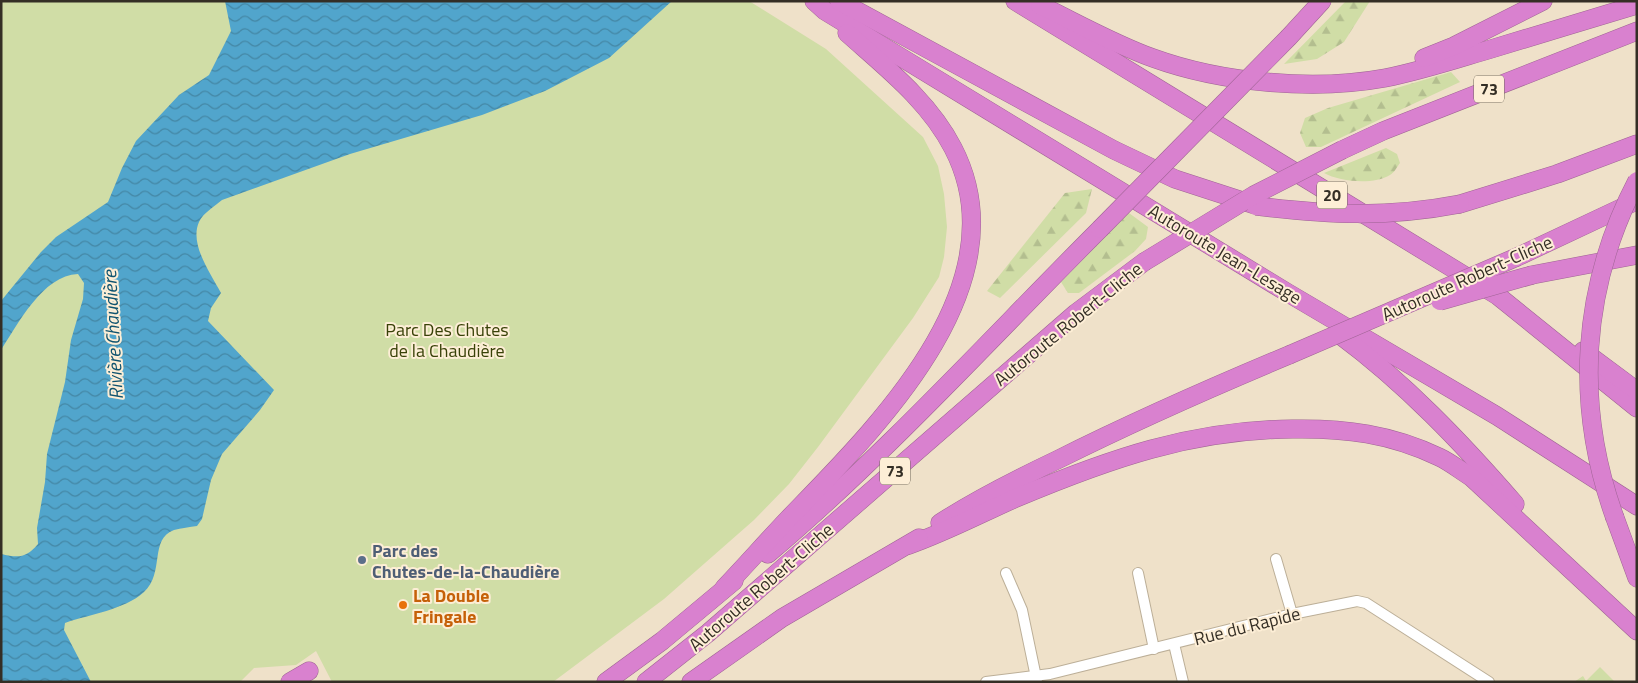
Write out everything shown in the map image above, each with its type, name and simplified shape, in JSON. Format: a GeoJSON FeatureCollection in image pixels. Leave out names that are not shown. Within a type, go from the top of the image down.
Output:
{"type":"FeatureCollection","features":[{"type":"Feature","properties":{"kind":"highway","name":"20"},"geometry":{"type":"LineString","coordinates":[[1015,1],[1498,296],[1637,408]]}},
{"type":"Feature","properties":{"kind":"highway"},"geometry":{"type":"LineString","coordinates":[[1033,1],[1112,40],[1169,63],[1227,77],[1305,83],[1346,83],[1385,78],[1433,66],[1637,5]]}},
{"type":"Feature","properties":{"kind":"highway"},"geometry":{"type":"LineString","coordinates":[[1305,83],[1352,76],[1429,56],[1454,46],[1543,1]]}},
{"type":"Feature","properties":{"kind":"highway"},"geometry":{"type":"LineString","coordinates":[[724,588],[849,457],[909,381],[937,339],[953,308],[971,248],[972,220],[969,197],[954,149],[938,123],[913,92],[826,4]]}},
{"type":"Feature","properties":{"kind":"highway"},"geometry":{"type":"LineString","coordinates":[[826,4],[1175,179],[1256,206],[1354,215],[1396,214],[1460,204],[1558,174],[1637,144]]}},
{"type":"Feature","properties":{"kind":"highway","name":"Autoroute Jean-Lesage"},"geometry":{"type":"LineString","coordinates":[[826,4],[1288,293],[1497,416],[1637,506]]}},
{"type":"Feature","properties":{"kind":"highway"},"geometry":{"type":"LineString","coordinates":[[606,682],[662,641],[812,517],[1100,229],[1320,4]]}},
{"type":"Feature","properties":{"kind":"highway","name":"Autoroute Robert-Cliche"},"geometry":{"type":"LineString","coordinates":[[646,682],[708,633],[1076,314],[1144,262],[1254,195],[1342,150],[1383,131],[1637,31]]}},
{"type":"Feature","properties":{"kind":"highway"},"geometry":{"type":"LineString","coordinates":[[1637,181],[1616,224],[1606,253],[1593,307],[1588,348],[1587,383],[1596,458],[1637,578]]}},
{"type":"Feature","properties":{"kind":"highway","name":"Autoroute Robert-Cliche"},"geometry":{"type":"LineString","coordinates":[[691,682],[782,618],[909,544],[949,517],[1042,467],[1193,395],[1363,325],[1637,201]]}},
{"type":"Feature","properties":{"kind":"highway"},"geometry":{"type":"LineString","coordinates":[[1363,325],[1532,275],[1637,254]]}},
{"type":"Feature","properties":{"kind":"highway"},"geometry":{"type":"LineString","coordinates":[[1288,293],[1360,350],[1420,404],[1472,455],[1597,593]]}},
{"type":"Feature","properties":{"kind":"highway"},"geometry":{"type":"LineString","coordinates":[[1498,296],[1562,336],[1637,391]]}},
{"type":"Feature","properties":{"kind":"highway"},"geometry":{"type":"LineString","coordinates":[[909,544],[940,534],[1072,475],[1131,454],[1187,438],[1260,429],[1344,429],[1388,438],[1441,458],[1471,477],[1637,631]]}},
{"type":"Feature","properties":{"kind":"highway"},"geometry":{"type":"LineString","coordinates":[[1615,518],[1637,561]]}},
{"type":"Feature","properties":{"kind":"highway"},"geometry":{"type":"LineString","coordinates":[[290,682],[309,671]]}},
{"type":"Feature","properties":{"kind":"street"},"geometry":{"type":"LineString","coordinates":[[1276,559],[1292,614]]}},
{"type":"Feature","properties":{"kind":"street"},"geometry":{"type":"LineString","coordinates":[[1006,573],[1022,610],[1036,679]]}},
{"type":"Feature","properties":{"kind":"street"},"geometry":{"type":"LineString","coordinates":[[1138,573],[1154,649]]}},
{"type":"Feature","properties":{"kind":"street","name":"Rue du Rapide"},"geometry":{"type":"LineString","coordinates":[[986,682],[1036,679],[1348,601],[1366,603],[1490,682]]}},
{"type":"Feature","properties":{"kind":"street"},"geometry":{"type":"LineString","coordinates":[[1174,644],[1183,682]]}},
{"type":"Feature","properties":{"kind":"green space","name":"Parc Des Chutes de la Chaudière"},"geometry":{"type":"Polygon","coordinates":[[[1,1],[749,1],[826,49],[923,137],[938,166],[944,194],[947,227],[944,257],[939,277],[913,318],[789,484],[754,520],[664,599],[553,682],[332,682],[316,651],[296,665],[254,668],[240,682],[1,682],[1,1]]]}},
{"type":"Feature","properties":{"kind":"green space"},"geometry":{"type":"Polygon","coordinates":[[[1346,1],[1370,1],[1344,42],[1317,59],[1284,64],[1346,1]]]}},
{"type":"Feature","properties":{"kind":"green space"},"geometry":{"type":"Polygon","coordinates":[[[1451,72],[1460,82],[1321,147],[1306,147],[1300,133],[1305,118],[1328,108],[1451,72]]]}},
{"type":"Feature","properties":{"kind":"green space"},"geometry":{"type":"Polygon","coordinates":[[[1386,148],[1397,154],[1400,163],[1393,173],[1383,178],[1357,181],[1339,179],[1324,173],[1386,148]]]}},
{"type":"Feature","properties":{"kind":"green space"},"geometry":{"type":"Polygon","coordinates":[[[1092,189],[1086,213],[1000,298],[987,291],[1065,193],[1092,189]]]}},
{"type":"Feature","properties":{"kind":"green space"},"geometry":{"type":"Polygon","coordinates":[[[1129,213],[1148,227],[1146,239],[1135,251],[1079,293],[1068,293],[1061,282],[1129,213]]]}},
{"type":"Feature","properties":{"kind":"green space"},"geometry":{"type":"Polygon","coordinates":[[[1600,667],[1615,682],[1574,682],[1583,676],[1586,681],[1600,667]]]}},
{"type":"Feature","properties":{"kind":"water","name":"Rivière Chaudière"},"geometry":{"type":"Polygon","coordinates":[[[225,1],[672,1],[609,58],[545,91],[482,115],[350,154],[222,200],[206,213],[199,222],[197,240],[202,259],[221,293],[211,308],[208,321],[274,390],[260,410],[222,454],[211,480],[202,519],[197,526],[174,530],[166,534],[159,549],[154,576],[144,592],[117,607],[65,623],[64,630],[91,682],[1,682],[1,554],[22,556],[30,552],[38,544],[37,528],[45,482],[47,454],[65,382],[71,340],[83,299],[84,283],[78,274],[65,276],[54,283],[33,303],[1,350],[1,301],[41,252],[56,237],[108,202],[136,141],[179,95],[209,75],[231,31],[225,1]]]}},
{"type":"Feature","properties":{"kind":"place","name":"Parc des Chutes-de-la-Chaudière"},"geometry":{"type":"Point","coordinates":[362,560]}},
{"type":"Feature","properties":{"kind":"place","name":"La Double Fringale"},"geometry":{"type":"Point","coordinates":[403,605]}}]}
